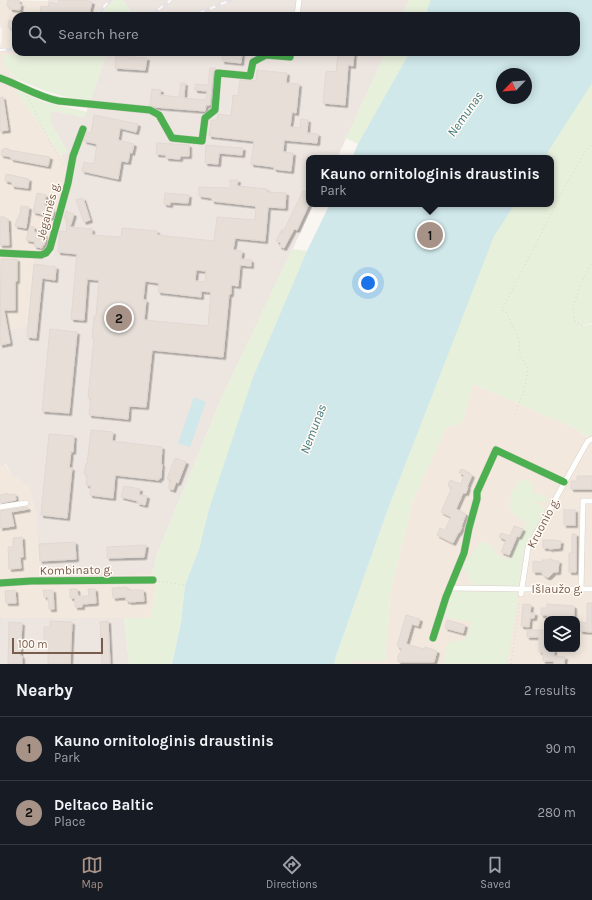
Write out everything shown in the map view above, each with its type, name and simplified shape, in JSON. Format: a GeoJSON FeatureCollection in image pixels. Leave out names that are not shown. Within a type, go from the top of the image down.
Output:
{"type":"FeatureCollection","features":[{"type":"Feature","properties":{"kind":"street"},"geometry":{"type":"LineString","coordinates":[[298,12],[299,0]]}},
{"type":"Feature","properties":{"kind":"street"},"geometry":{"type":"LineString","coordinates":[[0,78],[8,80],[48,98],[59,101],[150,110],[159,115],[172,138],[202,141],[205,118],[215,110],[218,73],[250,76],[253,62],[264,56]]}},
{"type":"Feature","properties":{"kind":"street"},"geometry":{"type":"LineString","coordinates":[[278,56],[290,56]]}},
{"type":"Feature","properties":{"kind":"street","name":"Jėgainės g."},"geometry":{"type":"LineString","coordinates":[[0,253],[45,254],[49,251],[68,183],[73,156],[83,129]]}},
{"type":"Feature","properties":{"kind":"street","name":"Kruonio g."},"geometry":{"type":"LineString","coordinates":[[522,592],[528,548],[584,446],[592,439]]}},
{"type":"Feature","properties":{"kind":"street"},"geometry":{"type":"LineString","coordinates":[[433,638],[446,597],[464,553],[477,499],[476,492],[496,450],[564,482]]}},
{"type":"Feature","properties":{"kind":"street"},"geometry":{"type":"LineString","coordinates":[[581,590],[582,501],[592,501]]}},
{"type":"Feature","properties":{"kind":"street"},"geometry":{"type":"LineString","coordinates":[[0,507],[26,502]]}},
{"type":"Feature","properties":{"kind":"street","name":"Kombinato g."},"geometry":{"type":"LineString","coordinates":[[0,583],[31,581],[153,580]]}},
{"type":"Feature","properties":{"kind":"street","name":"Išlaužo g."},"geometry":{"type":"LineString","coordinates":[[450,588],[522,592],[592,589]]}},
{"type":"Feature","properties":{"kind":"path"},"geometry":{"type":"LineString","coordinates":[[22,86],[61,162],[70,172]]}},
{"type":"Feature","properties":{"kind":"path"},"geometry":{"type":"LineString","coordinates":[[516,414],[524,391],[528,369],[520,354],[519,340],[507,313],[502,310],[568,181],[592,144]]}},
{"type":"Feature","properties":{"kind":"path"},"geometry":{"type":"LineString","coordinates":[[582,326],[575,321],[573,308],[581,284],[592,262]]}},
{"type":"Feature","properties":{"kind":"path"},"geometry":{"type":"LineString","coordinates":[[153,580],[184,585]]}},
{"type":"Feature","properties":{"kind":"path"},"geometry":{"type":"LineString","coordinates":[[511,664],[522,592]]}},
{"type":"Feature","properties":{"kind":"path"},"geometry":{"type":"LineString","coordinates":[[0,619],[0,626]]}},
{"type":"Feature","properties":{"kind":"shaded area"},"geometry":{"type":"Polygon","coordinates":[[[0,0],[48,1],[46,12],[12,12],[12,55],[3,55],[10,73],[16,79],[14,88],[61,155],[68,168],[52,257],[34,258],[26,327],[8,330],[4,310],[0,310],[0,45],[2,30],[0,26],[0,0]]]}},
{"type":"Feature","properties":{"kind":"shaded area"},"geometry":{"type":"Polygon","coordinates":[[[48,0],[114,0],[103,12],[46,12],[48,0]]]}},
{"type":"Feature","properties":{"kind":"shaded area"},"geometry":{"type":"Polygon","coordinates":[[[123,0],[409,0],[404,12],[130,12],[123,0]]]}},
{"type":"Feature","properties":{"kind":"shaded area"},"geometry":{"type":"Polygon","coordinates":[[[106,56],[384,56],[338,155],[306,155],[306,207],[313,207],[222,397],[157,554],[152,574],[40,579],[36,513],[29,486],[11,475],[6,464],[0,466],[0,310],[4,310],[8,330],[26,327],[34,258],[52,257],[68,169],[61,155],[68,152],[51,124],[51,110],[82,117],[85,116],[106,56]]]}},
{"type":"Feature","properties":{"kind":"shaded area"},"geometry":{"type":"Polygon","coordinates":[[[473,384],[572,427],[588,438],[592,431],[592,664],[352,664],[352,661],[385,661],[391,589],[413,500],[447,426],[463,421],[473,384]]]}},
{"type":"Feature","properties":{"kind":"shaded area"},"geometry":{"type":"Polygon","coordinates":[[[5,464],[11,475],[29,486],[36,513],[40,579],[152,574],[157,580],[151,618],[0,618],[0,466],[5,464]]]}},
{"type":"Feature","properties":{"kind":"shaded area"},"geometry":{"type":"Polygon","coordinates":[[[0,618],[124,618],[129,664],[0,664],[0,618]]]}},
{"type":"Feature","properties":{"kind":"green space"},"geometry":{"type":"Polygon","coordinates":[[[114,0],[123,0],[130,12],[103,12],[114,0]]]}},
{"type":"Feature","properties":{"kind":"green space"},"geometry":{"type":"Polygon","coordinates":[[[409,0],[592,0],[592,323],[577,327],[592,324],[592,431],[589,438],[572,427],[473,384],[463,421],[457,426],[447,426],[413,500],[391,589],[385,661],[352,661],[352,664],[334,664],[388,509],[410,452],[252,380],[209,509],[199,549],[185,585],[181,623],[172,664],[129,664],[124,618],[151,618],[157,580],[152,574],[157,554],[222,397],[292,249],[307,251],[329,207],[554,207],[554,155],[353,155],[358,144],[346,138],[384,56],[580,56],[580,12],[404,12],[409,0]]]}},
{"type":"Feature","properties":{"kind":"green space"},"geometry":{"type":"Polygon","coordinates":[[[2,55],[106,56],[91,100],[66,97],[16,79],[4,65],[2,55]]]}},
{"type":"Feature","properties":{"kind":"green space"},"geometry":{"type":"Polygon","coordinates":[[[14,88],[44,102],[87,112],[85,116],[82,117],[51,111],[51,124],[68,152],[61,155],[14,88]]]}},
{"type":"Feature","properties":{"kind":"green space"},"geometry":{"type":"Polygon","coordinates":[[[528,479],[533,485],[534,493],[548,497],[548,501],[535,501],[545,510],[524,549],[519,585],[472,585],[467,572],[463,567],[481,542],[493,547],[495,554],[509,560],[527,523],[512,513],[510,507],[511,493],[519,481],[528,479]]]}},
{"type":"Feature","properties":{"kind":"green space"},"geometry":{"type":"Polygon","coordinates":[[[452,592],[515,592],[518,597],[507,664],[444,663],[447,643],[464,640],[472,622],[445,617],[452,592]]]}},
{"type":"Feature","properties":{"kind":"water","name":"Nemunas"},"geometry":{"type":"Polygon","coordinates":[[[431,0],[592,0],[592,83],[546,155],[353,155],[408,56],[580,56],[580,12],[426,12],[431,0]]]}},
{"type":"Feature","properties":{"kind":"water","name":"Nemunas"},"geometry":{"type":"Polygon","coordinates":[[[329,207],[513,207],[494,236],[388,509],[334,664],[172,664],[181,623],[185,585],[199,549],[209,509],[252,380],[307,251],[329,207]]]}},
{"type":"Feature","properties":{"kind":"water"},"geometry":{"type":"Polygon","coordinates":[[[194,397],[206,402],[190,447],[178,443],[194,397]]]}},
{"type":"Feature","properties":{"kind":"building"},"geometry":{"type":"Polygon","coordinates":[[[8,0],[19,0],[19,4],[21,4],[20,10],[10,9],[10,7],[7,6],[8,0]]]}},
{"type":"Feature","properties":{"kind":"building"},"geometry":{"type":"Polygon","coordinates":[[[59,0],[85,0],[92,2],[90,12],[40,12],[41,6],[48,7],[49,2],[58,4],[59,0]]]}},
{"type":"Feature","properties":{"kind":"building"},"geometry":{"type":"Polygon","coordinates":[[[9,20],[12,21],[12,28],[8,27],[9,20]]]}},
{"type":"Feature","properties":{"kind":"building"},"geometry":{"type":"Polygon","coordinates":[[[116,56],[147,58],[145,70],[115,68],[116,56]]]}},
{"type":"Feature","properties":{"kind":"building"},"geometry":{"type":"Polygon","coordinates":[[[223,56],[242,56],[241,63],[222,61],[223,56]]]}},
{"type":"Feature","properties":{"kind":"building"},"geometry":{"type":"Polygon","coordinates":[[[338,56],[354,56],[353,66],[348,65],[345,105],[323,103],[326,71],[336,72],[338,56]]]}},
{"type":"Feature","properties":{"kind":"building"},"geometry":{"type":"Polygon","coordinates":[[[210,68],[216,68],[213,73],[210,105],[206,105],[205,111],[154,107],[150,105],[152,89],[161,90],[160,95],[179,97],[181,83],[185,83],[184,98],[206,100],[207,91],[195,90],[195,84],[208,85],[210,68]]]}},
{"type":"Feature","properties":{"kind":"building"},"geometry":{"type":"Polygon","coordinates":[[[257,70],[287,73],[286,83],[299,84],[296,113],[292,112],[290,127],[300,128],[301,119],[308,120],[307,133],[318,134],[317,143],[284,140],[283,152],[293,153],[291,171],[251,164],[254,141],[209,136],[211,120],[217,120],[218,114],[231,116],[233,95],[238,96],[240,80],[256,81],[257,70]]]}},
{"type":"Feature","properties":{"kind":"building"},"geometry":{"type":"Polygon","coordinates":[[[3,97],[8,130],[0,131],[0,98],[3,97]]]}},
{"type":"Feature","properties":{"kind":"building"},"geometry":{"type":"Polygon","coordinates":[[[94,115],[138,124],[136,132],[120,128],[118,140],[134,144],[132,153],[130,152],[128,162],[121,161],[118,179],[82,171],[84,162],[94,164],[97,144],[84,141],[87,132],[91,133],[94,115]]]}},
{"type":"Feature","properties":{"kind":"building"},"geometry":{"type":"Polygon","coordinates":[[[157,143],[189,145],[189,156],[180,156],[180,159],[166,158],[166,155],[156,154],[157,143]]]}},
{"type":"Feature","properties":{"kind":"building"},"geometry":{"type":"Polygon","coordinates":[[[206,145],[243,148],[242,155],[219,153],[218,164],[205,163],[206,145]]]}},
{"type":"Feature","properties":{"kind":"building"},"geometry":{"type":"Polygon","coordinates":[[[4,148],[50,157],[48,166],[11,159],[11,157],[1,155],[4,148]]]}},
{"type":"Feature","properties":{"kind":"building"},"geometry":{"type":"Polygon","coordinates":[[[6,174],[29,179],[28,188],[12,186],[12,182],[5,181],[6,174]]]}},
{"type":"Feature","properties":{"kind":"building"},"geometry":{"type":"Polygon","coordinates":[[[230,180],[238,180],[237,186],[267,189],[267,192],[286,193],[285,208],[268,207],[265,241],[235,238],[233,250],[242,251],[241,259],[251,260],[251,266],[240,265],[238,286],[231,285],[223,357],[152,350],[146,407],[129,406],[128,419],[89,415],[91,398],[88,398],[94,338],[92,338],[94,316],[96,316],[99,280],[87,279],[84,320],[71,319],[77,254],[58,252],[60,231],[66,232],[67,218],[64,218],[66,211],[74,214],[70,227],[92,229],[92,235],[121,237],[122,228],[157,231],[157,235],[214,241],[217,217],[255,220],[256,206],[212,201],[212,198],[199,196],[199,187],[230,188],[230,180]],[[196,270],[195,281],[205,282],[206,271],[196,270]],[[145,281],[143,300],[146,300],[144,320],[208,326],[211,292],[201,291],[201,297],[158,292],[159,283],[145,281]]]}},
{"type":"Feature","properties":{"kind":"building"},"geometry":{"type":"Polygon","coordinates":[[[303,191],[306,192],[306,207],[308,207],[297,230],[294,229],[284,248],[279,246],[281,243],[276,241],[282,229],[282,234],[303,191]]]}},
{"type":"Feature","properties":{"kind":"building"},"geometry":{"type":"Polygon","coordinates":[[[37,193],[46,195],[44,205],[52,207],[51,210],[54,210],[52,218],[33,212],[37,193]]]}},
{"type":"Feature","properties":{"kind":"building"},"geometry":{"type":"Polygon","coordinates":[[[165,193],[189,195],[188,203],[170,202],[170,205],[164,204],[165,193]]]}},
{"type":"Feature","properties":{"kind":"building"},"geometry":{"type":"Polygon","coordinates":[[[83,198],[90,220],[84,222],[76,200],[83,198]]]}},
{"type":"Feature","properties":{"kind":"building"},"geometry":{"type":"Polygon","coordinates":[[[21,206],[29,207],[26,228],[15,226],[20,215],[21,206]]]}},
{"type":"Feature","properties":{"kind":"building"},"geometry":{"type":"Polygon","coordinates":[[[0,217],[5,217],[8,219],[9,245],[0,245],[0,217]]]}},
{"type":"Feature","properties":{"kind":"building"},"geometry":{"type":"Polygon","coordinates":[[[30,226],[34,227],[34,232],[45,235],[44,239],[46,239],[44,245],[42,245],[42,248],[34,246],[35,242],[26,240],[30,226]]]}},
{"type":"Feature","properties":{"kind":"building"},"geometry":{"type":"Polygon","coordinates":[[[1,259],[17,259],[17,281],[15,281],[15,310],[4,310],[10,343],[0,345],[1,259]]]}},
{"type":"Feature","properties":{"kind":"building"},"geometry":{"type":"Polygon","coordinates":[[[34,264],[56,267],[55,280],[42,278],[36,338],[27,337],[34,264]]]}},
{"type":"Feature","properties":{"kind":"building"},"geometry":{"type":"Polygon","coordinates":[[[50,329],[77,332],[69,413],[42,411],[50,329]]]}},
{"type":"Feature","properties":{"kind":"building"},"geometry":{"type":"Polygon","coordinates":[[[91,430],[113,432],[112,441],[162,447],[161,478],[159,478],[159,480],[115,475],[113,498],[90,495],[91,486],[86,485],[87,475],[84,474],[86,463],[87,464],[91,430]]]}},
{"type":"Feature","properties":{"kind":"building"},"geometry":{"type":"Polygon","coordinates":[[[49,434],[74,436],[73,452],[71,451],[69,468],[72,468],[67,518],[41,515],[49,434]]]}},
{"type":"Feature","properties":{"kind":"building"},"geometry":{"type":"Polygon","coordinates":[[[175,458],[186,462],[178,483],[176,482],[173,490],[168,488],[171,480],[167,479],[175,458]]]}},
{"type":"Feature","properties":{"kind":"building"},"geometry":{"type":"Polygon","coordinates":[[[461,469],[472,475],[466,493],[463,493],[456,509],[466,514],[462,527],[453,543],[437,535],[440,528],[445,530],[451,517],[441,512],[452,487],[448,486],[450,480],[461,484],[464,475],[459,473],[461,469]]]}},
{"type":"Feature","properties":{"kind":"building"},"geometry":{"type":"Polygon","coordinates":[[[577,476],[592,476],[592,489],[571,489],[571,481],[577,481],[577,476]]]}},
{"type":"Feature","properties":{"kind":"building"},"geometry":{"type":"Polygon","coordinates":[[[124,486],[140,489],[139,495],[147,496],[145,505],[137,503],[138,501],[121,497],[124,486]]]}},
{"type":"Feature","properties":{"kind":"building"},"geometry":{"type":"Polygon","coordinates":[[[8,493],[8,495],[15,494],[16,500],[0,503],[0,495],[8,493]]]}},
{"type":"Feature","properties":{"kind":"building"},"geometry":{"type":"Polygon","coordinates":[[[27,507],[28,509],[11,512],[14,526],[0,528],[0,511],[27,507]]]}},
{"type":"Feature","properties":{"kind":"building"},"geometry":{"type":"Polygon","coordinates":[[[564,510],[575,510],[575,525],[564,525],[564,510]]]}},
{"type":"Feature","properties":{"kind":"building"},"geometry":{"type":"Polygon","coordinates":[[[514,526],[523,529],[519,537],[517,536],[509,555],[501,552],[506,540],[499,537],[501,533],[510,536],[514,526]]]}},
{"type":"Feature","properties":{"kind":"building"},"geometry":{"type":"Polygon","coordinates":[[[572,534],[576,534],[576,572],[569,572],[569,553],[572,553],[572,534]]]}},
{"type":"Feature","properties":{"kind":"building"},"geometry":{"type":"Polygon","coordinates":[[[22,537],[23,557],[20,557],[21,568],[9,569],[8,547],[13,547],[13,538],[22,537]]]}},
{"type":"Feature","properties":{"kind":"building"},"geometry":{"type":"Polygon","coordinates":[[[543,540],[561,541],[560,548],[543,548],[543,540]]]}},
{"type":"Feature","properties":{"kind":"building"},"geometry":{"type":"Polygon","coordinates":[[[75,542],[76,559],[40,561],[39,544],[75,542]]]}},
{"type":"Feature","properties":{"kind":"building"},"geometry":{"type":"Polygon","coordinates":[[[146,545],[144,557],[107,558],[107,547],[146,545]]]}},
{"type":"Feature","properties":{"kind":"building"},"geometry":{"type":"Polygon","coordinates":[[[549,559],[559,561],[558,572],[553,572],[549,577],[546,577],[542,574],[542,572],[533,572],[533,561],[542,562],[542,560],[549,559]]]}},
{"type":"Feature","properties":{"kind":"building"},"geometry":{"type":"Polygon","coordinates":[[[127,587],[127,590],[143,590],[144,601],[129,602],[126,601],[126,597],[113,598],[112,588],[127,587]]]}},
{"type":"Feature","properties":{"kind":"building"},"geometry":{"type":"Polygon","coordinates":[[[70,589],[77,589],[78,596],[89,596],[88,589],[95,589],[96,603],[82,604],[82,607],[75,607],[75,598],[70,598],[70,589]]]}},
{"type":"Feature","properties":{"kind":"building"},"geometry":{"type":"Polygon","coordinates":[[[15,590],[16,603],[6,603],[5,591],[15,590]]]}},
{"type":"Feature","properties":{"kind":"building"},"geometry":{"type":"Polygon","coordinates":[[[43,590],[53,590],[54,609],[49,609],[48,597],[44,597],[43,590]]]}},
{"type":"Feature","properties":{"kind":"building"},"geometry":{"type":"Polygon","coordinates":[[[587,603],[592,603],[592,632],[580,631],[580,622],[587,623],[587,603]]]}},
{"type":"Feature","properties":{"kind":"building"},"geometry":{"type":"Polygon","coordinates":[[[523,604],[531,605],[530,613],[535,613],[534,618],[530,618],[529,627],[521,626],[523,604]]]}},
{"type":"Feature","properties":{"kind":"building"},"geometry":{"type":"Polygon","coordinates":[[[547,604],[574,606],[574,616],[541,615],[541,608],[547,608],[547,604]]]}},
{"type":"Feature","properties":{"kind":"building"},"geometry":{"type":"Polygon","coordinates":[[[406,615],[420,619],[418,626],[412,624],[406,644],[424,649],[425,647],[437,651],[434,662],[398,662],[398,656],[402,649],[397,646],[406,615]]]}},
{"type":"Feature","properties":{"kind":"building"},"geometry":{"type":"Polygon","coordinates":[[[447,620],[465,625],[463,633],[445,628],[447,620]]]}},
{"type":"Feature","properties":{"kind":"building"},"geometry":{"type":"Polygon","coordinates":[[[50,621],[72,622],[70,664],[48,664],[48,644],[44,643],[44,627],[50,627],[50,621]]]}},
{"type":"Feature","properties":{"kind":"building"},"geometry":{"type":"Polygon","coordinates":[[[108,621],[110,664],[102,664],[100,622],[108,621]]]}},
{"type":"Feature","properties":{"kind":"building"},"geometry":{"type":"Polygon","coordinates":[[[9,622],[22,623],[20,656],[22,656],[22,664],[8,664],[9,622]]]}},
{"type":"Feature","properties":{"kind":"building"},"geometry":{"type":"Polygon","coordinates":[[[527,630],[544,630],[544,652],[554,652],[554,656],[565,657],[564,664],[554,664],[554,661],[543,661],[543,652],[539,652],[539,637],[527,637],[527,630]]]}},
{"type":"Feature","properties":{"kind":"railway"},"geometry":{"type":"LineString","coordinates":[[99,12],[110,0]]}},
{"type":"Feature","properties":{"kind":"railway"},"geometry":{"type":"LineString","coordinates":[[155,12],[171,0]]}},
{"type":"Feature","properties":{"kind":"railway"},"geometry":{"type":"LineString","coordinates":[[202,12],[231,0]]}},
{"type":"Feature","properties":{"kind":"railway"},"geometry":{"type":"LineString","coordinates":[[0,50],[12,49]]}},
{"type":"Feature","properties":{"kind":"traffic: fast"},"geometry":{"type":"LineString","coordinates":[[0,78],[44,97],[59,101],[150,110],[159,115],[172,138],[202,141],[205,118],[215,110],[218,73],[250,76],[253,62],[264,56]]}},
{"type":"Feature","properties":{"kind":"traffic: fast"},"geometry":{"type":"LineString","coordinates":[[278,56],[290,56]]}},
{"type":"Feature","properties":{"kind":"traffic: fast"},"geometry":{"type":"LineString","coordinates":[[0,253],[41,255],[46,253],[50,248],[68,183],[73,156],[83,129]]}},
{"type":"Feature","properties":{"kind":"traffic: fast"},"geometry":{"type":"LineString","coordinates":[[433,638],[446,597],[464,553],[477,499],[477,492],[496,450],[564,482]]}},
{"type":"Feature","properties":{"kind":"traffic: fast"},"geometry":{"type":"LineString","coordinates":[[0,583],[31,581],[153,580]]}},
{"type":"Feature","properties":{"kind":"place","name":"Kauno ornitologinis draustinis"},"geometry":{"type":"Point","coordinates":[430,235]}},
{"type":"Feature","properties":{"kind":"place","name":"Deltaco Baltic"},"geometry":{"type":"Point","coordinates":[119,318]}}]}
